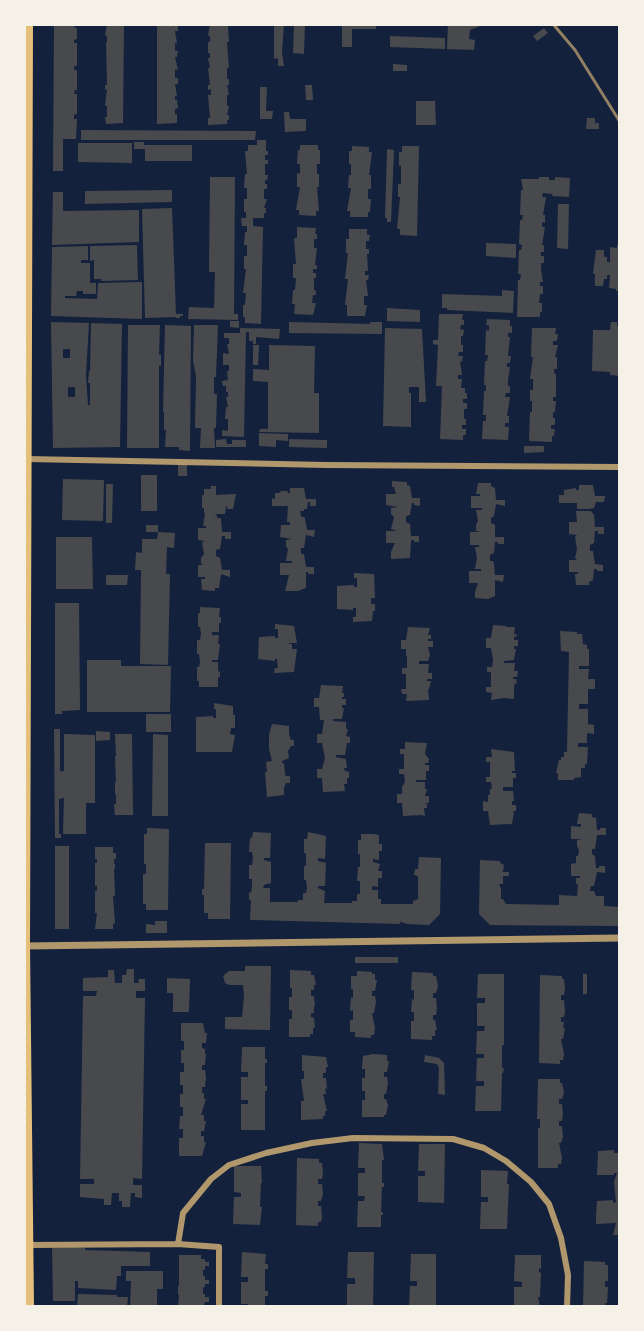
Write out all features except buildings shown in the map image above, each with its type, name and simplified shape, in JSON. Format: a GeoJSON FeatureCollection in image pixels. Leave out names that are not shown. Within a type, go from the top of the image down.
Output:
{"type":"FeatureCollection","features":[{"type":"Feature","properties":{"kind":"main road"},"geometry":{"type":"LineString","coordinates":[[29,24],[25,973],[30,1307]]}},
{"type":"Feature","properties":{"kind":"street"},"geometry":{"type":"LineString","coordinates":[[27,459],[620,467]]}},
{"type":"Feature","properties":{"kind":"street"},"geometry":{"type":"LineString","coordinates":[[26,946],[620,938]]}},
{"type":"Feature","properties":{"kind":"street"},"geometry":{"type":"LineString","coordinates":[[178,1244],[183,1213],[211,1179],[229,1165],[297,1146],[353,1138],[453,1139],[484,1148],[506,1161],[531,1182],[549,1204],[561,1238],[568,1275],[567,1307]]}},
{"type":"Feature","properties":{"kind":"street"},"geometry":{"type":"LineString","coordinates":[[30,1245],[178,1244],[219,1247],[219,1307]]}},
{"type":"Feature","properties":{"kind":"railway"},"geometry":{"type":"LineString","coordinates":[[553,24],[575,50],[620,122]]}}]}
